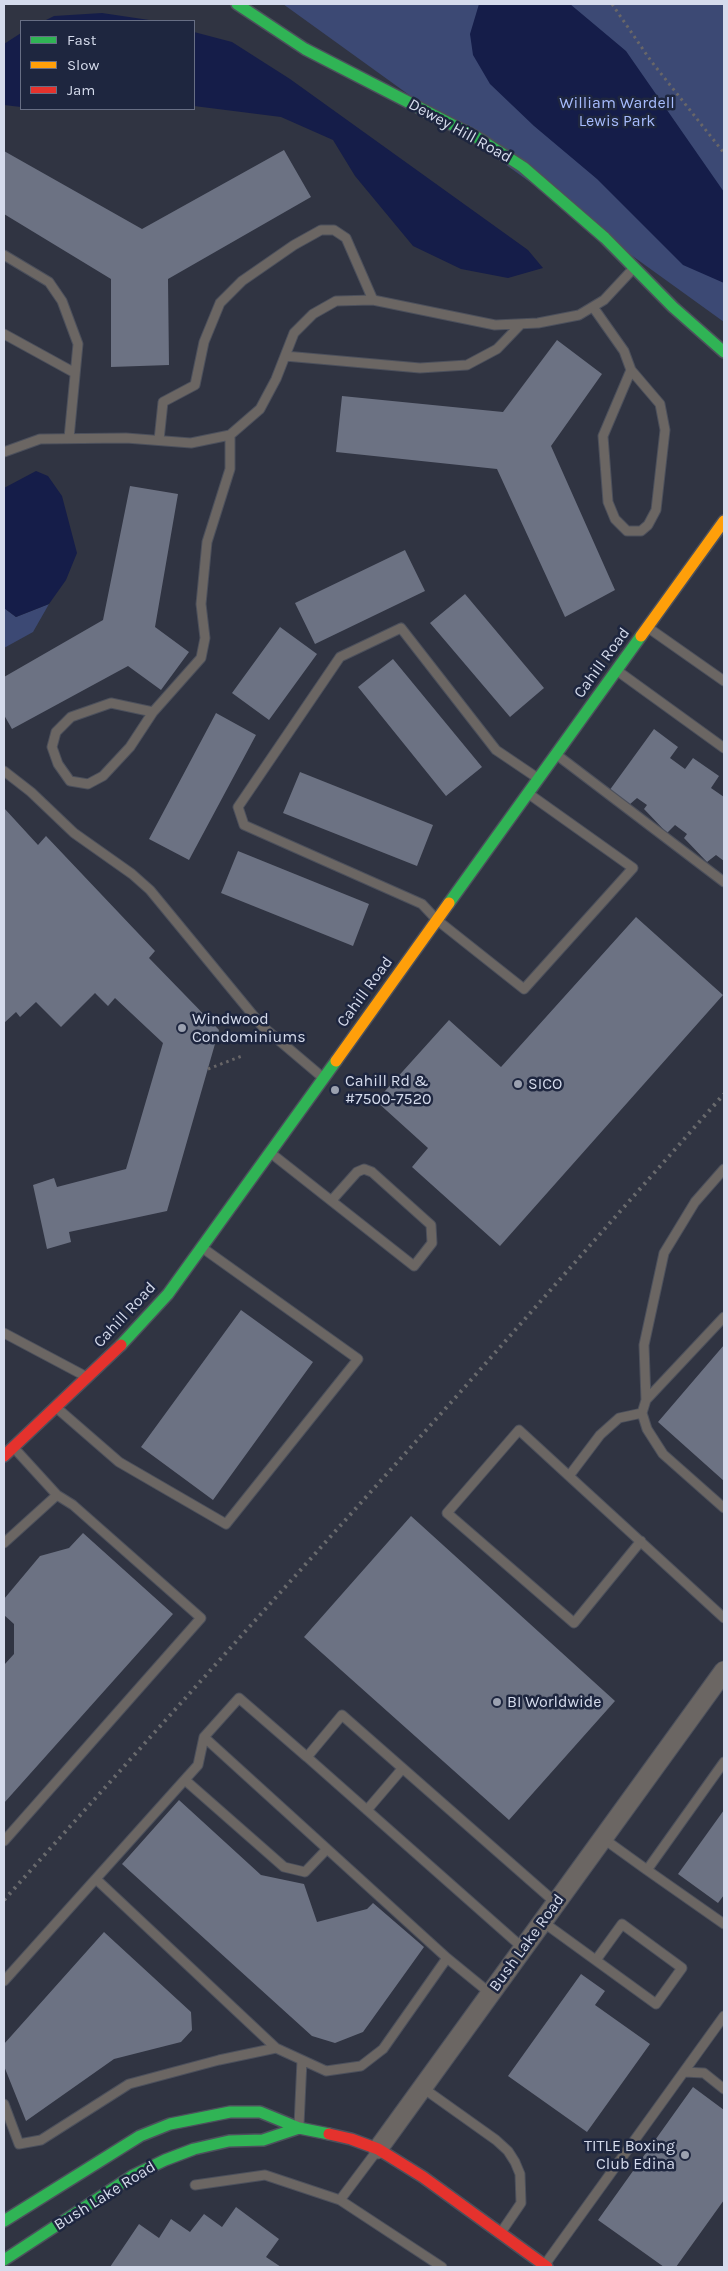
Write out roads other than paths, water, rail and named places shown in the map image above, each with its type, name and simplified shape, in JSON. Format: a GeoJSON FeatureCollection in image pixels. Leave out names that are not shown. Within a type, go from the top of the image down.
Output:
{"type":"FeatureCollection","features":[{"type":"Feature","properties":{"kind":"street","name":"Dewey Hill Road"},"geometry":{"type":"LineString","coordinates":[[237,4],[305,49],[478,138],[523,167],[605,238],[673,307],[724,352]]}},
{"type":"Feature","properties":{"kind":"street","name":"Cahill Road"},"geometry":{"type":"LineString","coordinates":[[4,1456],[125,1341],[168,1294],[722,526]]}},
{"type":"Feature","properties":{"kind":"street","name":"Bush Lake Road"},"geometry":{"type":"LineString","coordinates":[[4,2221],[140,2136],[170,2124],[198,2117],[230,2112],[260,2112],[299,2128],[351,2139],[378,2149],[724,1671]]}},
{"type":"Feature","properties":{"kind":"street","name":"Bush Lake Road"},"geometry":{"type":"LineString","coordinates":[[4,2260],[132,2176],[164,2160],[194,2148],[229,2141],[263,2140],[299,2128]]}},
{"type":"Feature","properties":{"kind":"street"},"geometry":{"type":"LineString","coordinates":[[378,2149],[423,2177],[541,2265]]}},
{"type":"Feature","properties":{"kind":"street"},"geometry":{"type":"LineString","coordinates":[[4,2207],[10,2208],[38,2199]]}},
{"type":"Feature","properties":{"kind":"lane"},"geometry":{"type":"LineString","coordinates":[[159,440],[163,402],[195,385],[204,342],[220,304],[242,281],[294,245],[321,230],[334,230],[346,238],[374,300]]}},
{"type":"Feature","properties":{"kind":"lane"},"geometry":{"type":"LineString","coordinates":[[4,255],[49,282],[62,301],[78,344],[69,438]]}},
{"type":"Feature","properties":{"kind":"lane"},"geometry":{"type":"LineString","coordinates":[[4,452],[40,439],[126,438],[191,443],[230,434],[260,409],[294,333],[313,314],[336,301],[374,300],[495,325],[538,323],[579,315],[593,307],[604,300],[634,268]]}},
{"type":"Feature","properties":{"kind":"lane"},"geometry":{"type":"LineString","coordinates":[[593,307],[624,351],[631,370],[660,404],[665,430],[656,510],[648,525],[641,531],[627,531],[615,519],[608,502],[604,436],[631,370]]}},
{"type":"Feature","properties":{"kind":"lane"},"geometry":{"type":"LineString","coordinates":[[285,356],[420,368],[467,365],[497,348],[521,324]]}},
{"type":"Feature","properties":{"kind":"lane"},"geometry":{"type":"LineString","coordinates":[[4,334],[75,373]]}},
{"type":"Feature","properties":{"kind":"lane"},"geometry":{"type":"LineString","coordinates":[[153,712],[111,703],[71,717],[56,732],[52,747],[58,764],[70,781],[88,784],[103,776],[130,747],[153,712],[201,658],[205,638],[201,604],[207,542],[230,469],[230,434]]}},
{"type":"Feature","properties":{"kind":"lane"},"geometry":{"type":"LineString","coordinates":[[648,627],[724,681]]}},
{"type":"Feature","properties":{"kind":"lane"},"geometry":{"type":"LineString","coordinates":[[528,793],[633,868],[524,989],[437,920],[422,904],[244,825],[238,807],[340,657],[401,628],[496,750],[539,779]]}},
{"type":"Feature","properties":{"kind":"lane"},"geometry":{"type":"LineString","coordinates":[[617,670],[724,748]]}},
{"type":"Feature","properties":{"kind":"lane"},"geometry":{"type":"LineString","coordinates":[[556,754],[724,882]]}},
{"type":"Feature","properties":{"kind":"lane"},"geometry":{"type":"LineString","coordinates":[[4,771],[30,792],[74,833],[132,874],[150,890],[262,1026],[323,1078]]}},
{"type":"Feature","properties":{"kind":"lane"},"geometry":{"type":"LineString","coordinates":[[270,1152],[414,1266],[432,1243],[431,1225],[372,1172],[364,1169],[357,1172],[332,1200]]}},
{"type":"Feature","properties":{"kind":"lane"},"geometry":{"type":"LineString","coordinates":[[724,1169],[695,1202],[664,1253],[644,1345],[646,1400],[642,1413],[647,1428],[663,1454],[724,1508]]}},
{"type":"Feature","properties":{"kind":"lane"},"geometry":{"type":"LineString","coordinates":[[56,1407],[119,1462],[226,1524],[358,1360],[202,1247]]}},
{"type":"Feature","properties":{"kind":"lane"},"geometry":{"type":"LineString","coordinates":[[646,1400],[724,1317]]}},
{"type":"Feature","properties":{"kind":"lane"},"geometry":{"type":"LineString","coordinates":[[4,1333],[87,1377]]}},
{"type":"Feature","properties":{"kind":"lane"},"geometry":{"type":"LineString","coordinates":[[569,1476],[600,1436],[619,1418],[642,1413]]}},
{"type":"Feature","properties":{"kind":"lane"},"geometry":{"type":"LineString","coordinates":[[641,1541],[574,1623],[447,1513],[519,1430],[641,1541],[724,1618]]}},
{"type":"Feature","properties":{"kind":"lane"},"geometry":{"type":"LineString","coordinates":[[4,1841],[201,1618],[73,1505],[57,1495],[13,1447]]}},
{"type":"Feature","properties":{"kind":"lane"},"geometry":{"type":"LineString","coordinates":[[4,1543],[57,1495]]}},
{"type":"Feature","properties":{"kind":"lane"},"geometry":{"type":"LineString","coordinates":[[4,1981],[198,1765],[204,1736],[239,1698],[524,1948]]}},
{"type":"Feature","properties":{"kind":"lane"},"geometry":{"type":"LineString","coordinates":[[307,1758],[342,1715],[556,1903]]}},
{"type":"Feature","properties":{"kind":"lane"},"geometry":{"type":"LineString","coordinates":[[204,1736],[447,1958],[491,1994]]}},
{"type":"Feature","properties":{"kind":"lane"},"geometry":{"type":"LineString","coordinates":[[647,1870],[724,1762]]}},
{"type":"Feature","properties":{"kind":"lane"},"geometry":{"type":"LineString","coordinates":[[367,1810],[402,1768]]}},
{"type":"Feature","properties":{"kind":"lane"},"geometry":{"type":"LineString","coordinates":[[185,1780],[284,1867],[305,1872],[327,1849]]}},
{"type":"Feature","properties":{"kind":"lane"},"geometry":{"type":"LineString","coordinates":[[604,1839],[724,1924]]}},
{"type":"Feature","properties":{"kind":"lane"},"geometry":{"type":"LineString","coordinates":[[96,1879],[276,2048],[326,2071],[361,2066],[383,2048],[447,1958]]}},
{"type":"Feature","properties":{"kind":"lane"},"geometry":{"type":"LineString","coordinates":[[543,1922],[656,2004],[682,1968],[622,1924],[596,1960]]}},
{"type":"Feature","properties":{"kind":"lane"},"geometry":{"type":"LineString","coordinates":[[541,2265],[724,2016]]}},
{"type":"Feature","properties":{"kind":"lane"},"geometry":{"type":"LineString","coordinates":[[4,2104],[19,2144],[41,2140],[129,2084],[219,2060],[276,2048]]}},
{"type":"Feature","properties":{"kind":"lane"},"geometry":{"type":"LineString","coordinates":[[299,2128],[302,2060]]}},
{"type":"Feature","properties":{"kind":"lane"},"geometry":{"type":"LineString","coordinates":[[684,2072],[704,2073],[724,2089]]}},
{"type":"Feature","properties":{"kind":"lane"},"geometry":{"type":"LineString","coordinates":[[423,2088],[496,2140],[508,2151],[515,2162],[520,2174],[521,2203],[500,2233]]}},
{"type":"Feature","properties":{"kind":"lane"},"geometry":{"type":"LineString","coordinates":[[340,2200],[378,2149]]}},
{"type":"Feature","properties":{"kind":"lane"},"geometry":{"type":"LineString","coordinates":[[195,2184],[264,2175],[340,2200],[442,2267]]}},
{"type":"Feature","properties":{"kind":"railway"},"geometry":{"type":"LineString","coordinates":[[4,1900],[455,1398],[724,1094]]}},
{"type":"Feature","properties":{"kind":"place","name":"Windwood Condominiums"},"geometry":{"type":"Point","coordinates":[182,1028]}},
{"type":"Feature","properties":{"kind":"place","name":"SICO"},"geometry":{"type":"Point","coordinates":[518,1084]}},
{"type":"Feature","properties":{"kind":"place","name":"Cahill Rd & #7500-7520"},"geometry":{"type":"Point","coordinates":[335,1090]}},
{"type":"Feature","properties":{"kind":"place","name":"BI Worldwide"},"geometry":{"type":"Point","coordinates":[497,1702]}},
{"type":"Feature","properties":{"kind":"place","name":"TITLE Boxing Club Edina"},"geometry":{"type":"Point","coordinates":[685,2155]}},
{"type":"Feature","properties":{"kind":"park label","name":"William Wardell Lewis Park"},"geometry":{"type":"Point","coordinates":[617,112]}}]}
